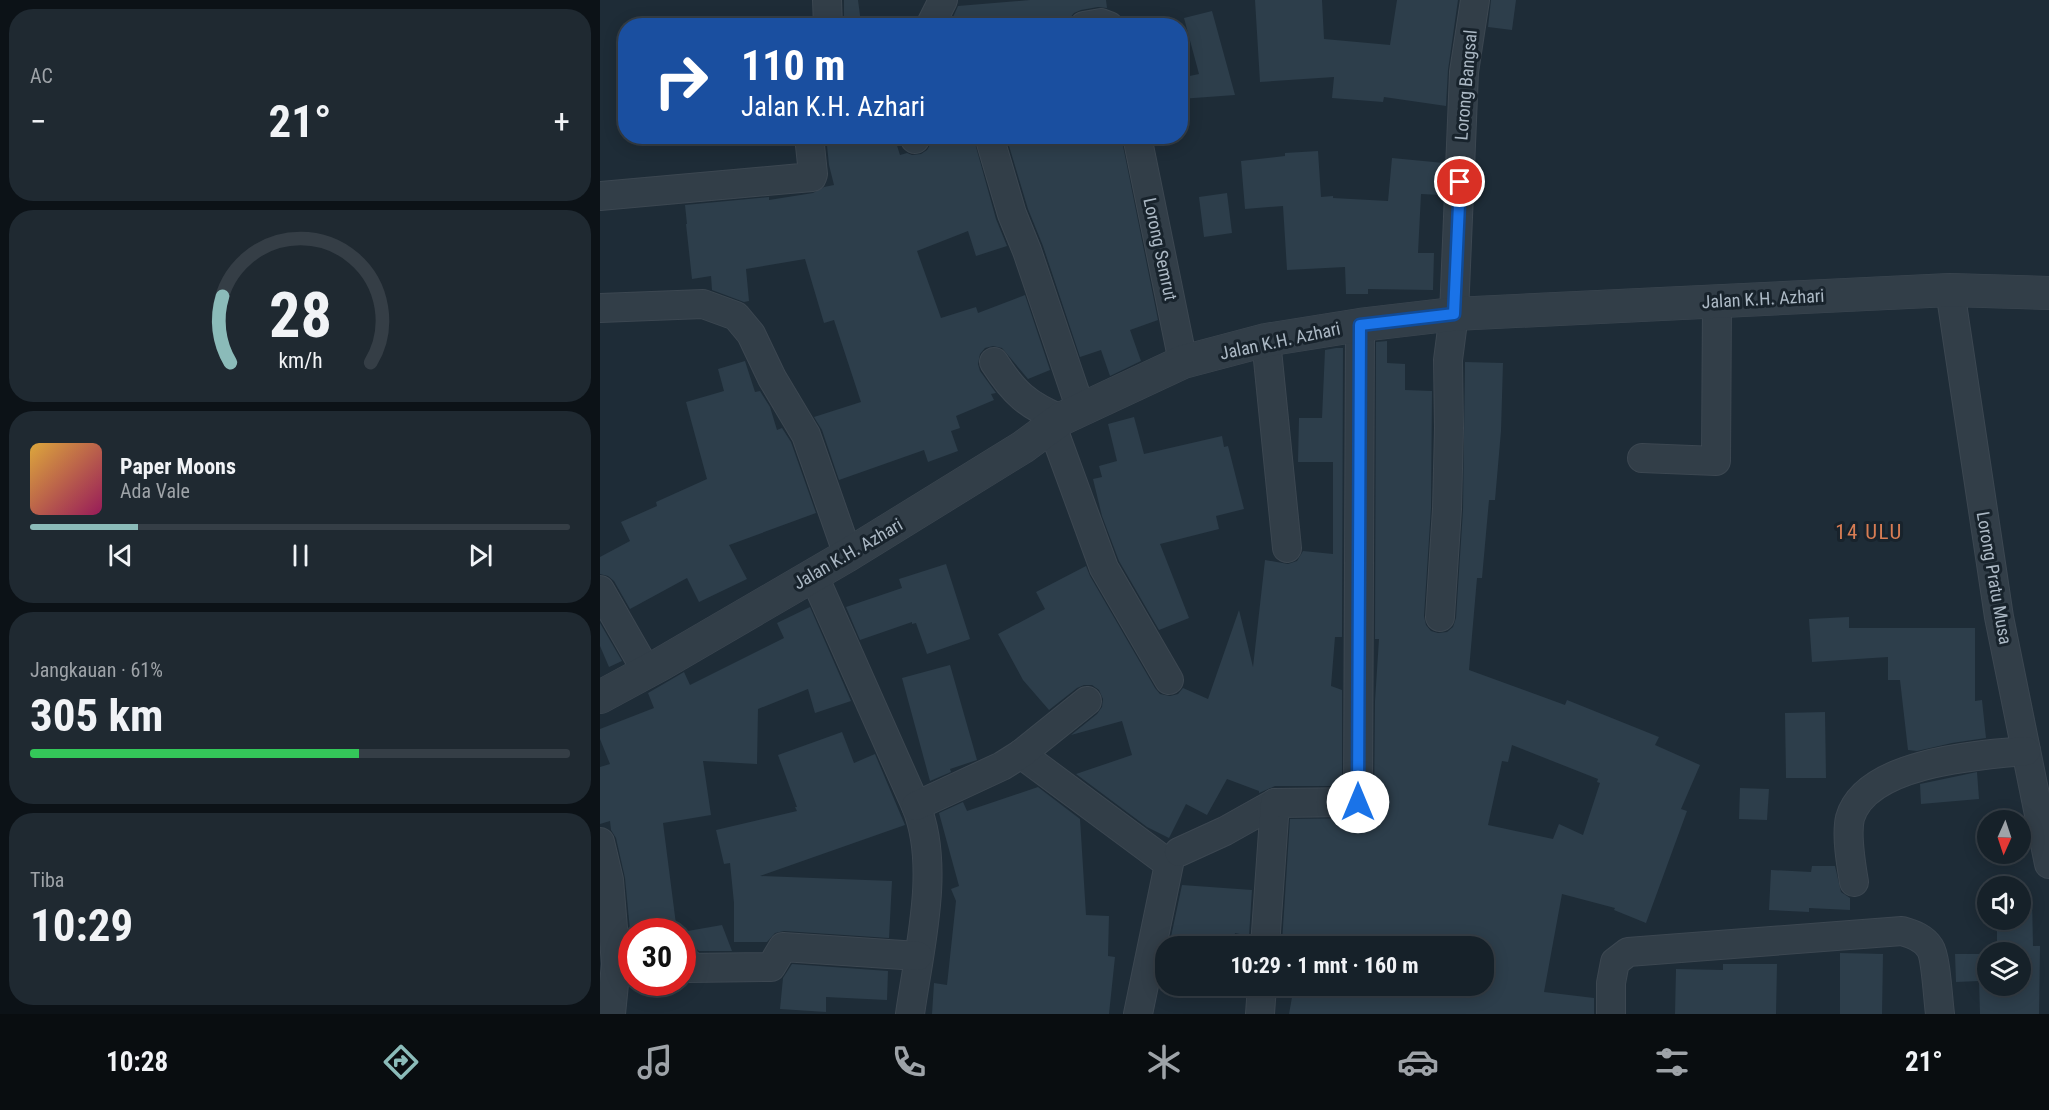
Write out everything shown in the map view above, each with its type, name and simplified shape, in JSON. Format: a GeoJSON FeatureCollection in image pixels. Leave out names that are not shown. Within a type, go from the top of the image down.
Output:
{"type":"FeatureCollection","features":[{"type":"Feature","properties":{"kind":"street"},"geometry":{"type":"LineString","coordinates":[[827,0],[828,18]]}},
{"type":"Feature","properties":{"kind":"street"},"geometry":{"type":"LineString","coordinates":[[934,18],[943,0]]}},
{"type":"Feature","properties":{"kind":"street","name":"Lorong Bangsal"},"geometry":{"type":"LineString","coordinates":[[1440,617],[1447,497],[1448,360],[1454,314],[1464,72],[1474,0]]}},
{"type":"Feature","properties":{"kind":"street"},"geometry":{"type":"LineString","coordinates":[[600,196],[812,177],[809,144]]}},
{"type":"Feature","properties":{"kind":"street"},"geometry":{"type":"LineString","coordinates":[[990,144],[1012,214],[1027,251],[1065,419],[1104,568],[1169,680]]}},
{"type":"Feature","properties":{"kind":"street","name":"Lorong Semrut"},"geometry":{"type":"LineString","coordinates":[[1139,144],[1183,362]]}},
{"type":"Feature","properties":{"kind":"street","name":"Jalan K.H. Azhari"},"geometry":{"type":"LineString","coordinates":[[600,697],[848,555],[968,482],[1065,419],[1183,362],[1266,340],[1360,325],[1454,314],[1950,290],[2049,293]]}},
{"type":"Feature","properties":{"kind":"street","name":"Lorong Pratu Musa"},"geometry":{"type":"LineString","coordinates":[[1950,290],[1999,617],[2026,751],[2042,791],[2049,864]]}},
{"type":"Feature","properties":{"kind":"street"},"geometry":{"type":"LineString","coordinates":[[1642,458],[1716,460],[1717,302]]}},
{"type":"Feature","properties":{"kind":"street"},"geometry":{"type":"LineString","coordinates":[[600,308],[703,304],[736,316],[751,334],[772,378],[806,435],[848,555]]}},
{"type":"Feature","properties":{"kind":"street"},"geometry":{"type":"LineString","coordinates":[[1179,852],[1225,831],[1275,803],[1358,802],[1360,325]]}},
{"type":"Feature","properties":{"kind":"street"},"geometry":{"type":"LineString","coordinates":[[1266,340],[1287,548]]}},
{"type":"Feature","properties":{"kind":"street"},"geometry":{"type":"LineString","coordinates":[[994,362],[1024,400],[1034,407],[1065,419]]}},
{"type":"Feature","properties":{"kind":"street"},"geometry":{"type":"LineString","coordinates":[[813,574],[922,820],[928,859],[924,916],[910,1014]]}},
{"type":"Feature","properties":{"kind":"street"},"geometry":{"type":"LineString","coordinates":[[600,590],[647,672]]}},
{"type":"Feature","properties":{"kind":"street"},"geometry":{"type":"LineString","coordinates":[[916,806],[1011,760],[1087,701]]}},
{"type":"Feature","properties":{"kind":"street"},"geometry":{"type":"LineString","coordinates":[[1854,882],[1850,820],[1855,805],[1868,792],[1891,777],[1926,764],[1978,755],[2026,751]]}},
{"type":"Feature","properties":{"kind":"street"},"geometry":{"type":"LineString","coordinates":[[1011,760],[1169,864],[1138,1014]]}},
{"type":"Feature","properties":{"kind":"street"},"geometry":{"type":"LineString","coordinates":[[1266,936],[1275,803]]}},
{"type":"Feature","properties":{"kind":"street"},"geometry":{"type":"LineString","coordinates":[[600,842],[618,930]]}},
{"type":"Feature","properties":{"kind":"street"},"geometry":{"type":"LineString","coordinates":[[1611,1014],[1611,983],[1615,962],[1628,951],[1902,931],[1913,934],[1932,950],[1940,1014]]}},
{"type":"Feature","properties":{"kind":"street"},"geometry":{"type":"LineString","coordinates":[[696,968],[771,967],[783,947],[918,956]]}},
{"type":"Feature","properties":{"kind":"street"},"geometry":{"type":"LineString","coordinates":[[611,1014],[618,987]]}},
{"type":"Feature","properties":{"kind":"street"},"geometry":{"type":"LineString","coordinates":[[1260,1014],[1261,996]]}},
{"type":"Feature","properties":{"kind":"building"},"geometry":{"type":"Polygon","coordinates":[[[844,0],[858,0],[860,18],[844,18],[844,0]]]}},
{"type":"Feature","properties":{"kind":"building"},"geometry":{"type":"Polygon","coordinates":[[[1030,0],[1106,0],[1107,8],[1081,10],[1070,18],[953,18],[958,6],[1030,0]]]}},
{"type":"Feature","properties":{"kind":"building"},"geometry":{"type":"Polygon","coordinates":[[[1255,0],[1322,0],[1324,39],[1390,45],[1397,0],[1458,0],[1448,70],[1446,106],[1384,97],[1383,102],[1332,98],[1334,77],[1260,82],[1255,0]]]}},
{"type":"Feature","properties":{"kind":"building"},"geometry":{"type":"Polygon","coordinates":[[[1491,0],[1516,0],[1512,30],[1488,27],[1491,0]]]}},
{"type":"Feature","properties":{"kind":"building"},"geometry":{"type":"Polygon","coordinates":[[[1212,11],[1235,95],[1188,98],[1188,76],[1199,74],[1188,33],[1188,18],[1184,18],[1212,11]]]}},
{"type":"Feature","properties":{"kind":"building"},"geometry":{"type":"Polygon","coordinates":[[[827,144],[897,144],[900,155],[907,153],[912,155],[921,154],[933,144],[975,144],[996,219],[1007,246],[976,256],[968,231],[917,251],[941,318],[976,307],[978,313],[1025,295],[1050,370],[1028,379],[1002,348],[993,346],[985,348],[980,354],[978,364],[980,371],[996,393],[991,394],[994,400],[956,416],[960,428],[951,431],[958,451],[928,462],[924,450],[839,480],[822,430],[814,417],[861,402],[834,320],[824,323],[805,259],[746,269],[749,301],[744,302],[712,290],[711,276],[692,279],[685,205],[769,197],[769,200],[813,193],[834,185],[827,144]]]}},
{"type":"Feature","properties":{"kind":"building"},"geometry":{"type":"Polygon","coordinates":[[[1008,144],[1123,144],[1158,320],[1130,330],[1141,361],[1110,376],[1101,350],[1080,357],[1043,246],[1028,209],[1008,144]]]}},
{"type":"Feature","properties":{"kind":"building"},"geometry":{"type":"Polygon","coordinates":[[[1318,151],[1321,197],[1388,201],[1392,158],[1444,163],[1442,195],[1421,194],[1418,253],[1434,253],[1433,290],[1368,289],[1368,294],[1346,294],[1345,267],[1287,270],[1283,206],[1245,209],[1241,161],[1285,156],[1285,153],[1318,151]]]}},
{"type":"Feature","properties":{"kind":"building"},"geometry":{"type":"Polygon","coordinates":[[[1227,193],[1232,233],[1204,237],[1199,197],[1227,193]]]}},
{"type":"Feature","properties":{"kind":"building"},"geometry":{"type":"Polygon","coordinates":[[[1387,341],[1387,363],[1405,364],[1405,390],[1432,391],[1431,508],[1424,616],[1426,625],[1431,631],[1438,633],[1447,632],[1453,627],[1456,618],[1463,510],[1465,362],[1503,363],[1501,431],[1495,500],[1489,500],[1482,578],[1477,578],[1469,670],[1565,705],[1567,700],[1659,737],[1655,745],[1700,765],[1681,809],[1687,811],[1646,923],[1614,910],[1615,908],[1562,894],[1544,992],[1594,998],[1594,1014],[1289,1014],[1292,996],[1494,996],[1494,936],[1282,936],[1290,819],[1359,818],[1367,816],[1372,811],[1379,639],[1375,639],[1376,342],[1387,341]],[[1512,745],[1508,762],[1502,761],[1488,825],[1553,839],[1559,824],[1583,835],[1600,783],[1597,782],[1598,779],[1512,745]]]}},
{"type":"Feature","properties":{"kind":"building"},"geometry":{"type":"Polygon","coordinates":[[[1343,348],[1342,637],[1335,637],[1331,686],[1342,690],[1342,786],[1275,786],[1259,793],[1259,791],[1227,779],[1207,815],[1186,804],[1169,838],[1147,827],[1076,774],[1132,755],[1122,721],[1071,735],[1097,714],[1102,707],[1103,699],[1099,690],[1092,685],[1084,685],[1049,710],[1023,680],[998,634],[1045,609],[1036,592],[1086,566],[1160,694],[1170,696],[1178,694],[1183,688],[1208,699],[1239,610],[1253,667],[1265,560],[1288,564],[1297,561],[1303,551],[1333,554],[1333,462],[1298,462],[1299,418],[1322,418],[1325,350],[1343,348]]]}},
{"type":"Feature","properties":{"kind":"building"},"geometry":{"type":"Polygon","coordinates":[[[745,361],[755,392],[760,391],[770,407],[777,430],[782,428],[791,442],[816,513],[729,545],[747,579],[699,602],[687,578],[630,609],[614,581],[600,574],[600,557],[630,541],[621,522],[657,506],[656,502],[707,479],[686,402],[724,391],[718,369],[745,361]]]}},
{"type":"Feature","properties":{"kind":"building"},"geometry":{"type":"Polygon","coordinates":[[[1134,417],[1144,454],[1222,436],[1224,447],[1228,446],[1244,509],[1216,516],[1219,529],[1160,544],[1189,618],[1159,630],[1119,561],[1102,516],[1093,479],[1102,477],[1099,466],[1117,461],[1108,424],[1134,417]]]}},
{"type":"Feature","properties":{"kind":"building"},"geometry":{"type":"Polygon","coordinates":[[[946,564],[970,639],[927,654],[916,623],[912,624],[912,622],[860,640],[846,607],[902,588],[899,579],[946,564]]]}},
{"type":"Feature","properties":{"kind":"building"},"geometry":{"type":"Polygon","coordinates":[[[810,607],[851,701],[815,713],[808,689],[758,709],[757,764],[703,761],[711,815],[663,823],[675,918],[629,918],[625,878],[616,838],[611,830],[610,821],[600,824],[600,767],[610,764],[600,739],[600,729],[654,708],[648,693],[684,672],[690,685],[784,638],[777,623],[810,607]]]}},
{"type":"Feature","properties":{"kind":"building"},"geometry":{"type":"Polygon","coordinates":[[[1849,617],[1849,628],[1975,628],[1975,701],[1982,700],[1986,738],[1917,751],[1908,750],[1900,680],[1888,680],[1888,657],[1812,662],[1809,619],[1849,617]]]}},
{"type":"Feature","properties":{"kind":"building"},"geometry":{"type":"Polygon","coordinates":[[[600,623],[622,661],[609,667],[600,646],[600,623]]]}},
{"type":"Feature","properties":{"kind":"building"},"geometry":{"type":"Polygon","coordinates":[[[950,665],[977,760],[950,769],[951,772],[930,781],[902,678],[950,665]]]}},
{"type":"Feature","properties":{"kind":"building"},"geometry":{"type":"Polygon","coordinates":[[[1825,712],[1826,778],[1786,778],[1785,713],[1825,712]]]}},
{"type":"Feature","properties":{"kind":"building"},"geometry":{"type":"Polygon","coordinates":[[[842,732],[854,763],[875,754],[905,825],[760,876],[892,881],[889,938],[784,931],[775,933],[767,942],[734,942],[734,903],[730,863],[724,864],[716,830],[797,811],[778,755],[842,732]]]}},
{"type":"Feature","properties":{"kind":"building"},"geometry":{"type":"Polygon","coordinates":[[[1977,772],[1979,799],[1921,804],[1920,784],[1977,772]]]}},
{"type":"Feature","properties":{"kind":"building"},"geometry":{"type":"Polygon","coordinates":[[[1038,787],[1080,819],[1086,915],[1109,916],[1108,956],[1115,957],[1109,1014],[932,1014],[934,983],[947,985],[956,901],[951,889],[959,886],[939,813],[963,802],[967,811],[1038,787]]]}},
{"type":"Feature","properties":{"kind":"building"},"geometry":{"type":"Polygon","coordinates":[[[1740,788],[1769,789],[1767,820],[1739,819],[1740,788]]]}},
{"type":"Feature","properties":{"kind":"building"},"geometry":{"type":"Polygon","coordinates":[[[1812,866],[1835,866],[1841,892],[1850,898],[1850,910],[1809,908],[1809,912],[1769,910],[1771,870],[1811,872],[1812,866]]]}},
{"type":"Feature","properties":{"kind":"building"},"geometry":{"type":"Polygon","coordinates":[[[1182,885],[1252,890],[1249,936],[1235,933],[1235,936],[1171,936],[1182,885]]]}},
{"type":"Feature","properties":{"kind":"building"},"geometry":{"type":"Polygon","coordinates":[[[2031,898],[2033,946],[2040,946],[2039,1014],[1980,1014],[1979,996],[2031,996],[2031,942],[1997,942],[1997,930],[2031,930],[2031,898]]]}},
{"type":"Feature","properties":{"kind":"building"},"geometry":{"type":"Polygon","coordinates":[[[722,925],[732,951],[699,951],[696,948],[696,930],[722,925]]]}},
{"type":"Feature","properties":{"kind":"building"},"geometry":{"type":"Polygon","coordinates":[[[1840,953],[1883,954],[1882,1014],[1840,1014],[1840,953]]]}},
{"type":"Feature","properties":{"kind":"building"},"geometry":{"type":"Polygon","coordinates":[[[1955,954],[1977,954],[1977,981],[1956,982],[1955,954]]]}},
{"type":"Feature","properties":{"kind":"building"},"geometry":{"type":"Polygon","coordinates":[[[792,964],[888,971],[887,1000],[826,997],[826,1012],[780,1009],[783,978],[792,964]]]}},
{"type":"Feature","properties":{"kind":"building"},"geometry":{"type":"Polygon","coordinates":[[[1723,964],[1777,964],[1776,1014],[1675,1014],[1676,969],[1723,970],[1723,964]]]}},
{"type":"Feature","properties":{"kind":"district","name":"14 ULU"},"geometry":{"type":"Point","coordinates":[1869,532]}},
{"type":"Feature","properties":{"kind":"route"},"geometry":{"type":"LineString","coordinates":[[1358,802],[1360,325],[1454,314],[1460,182]]}}]}
